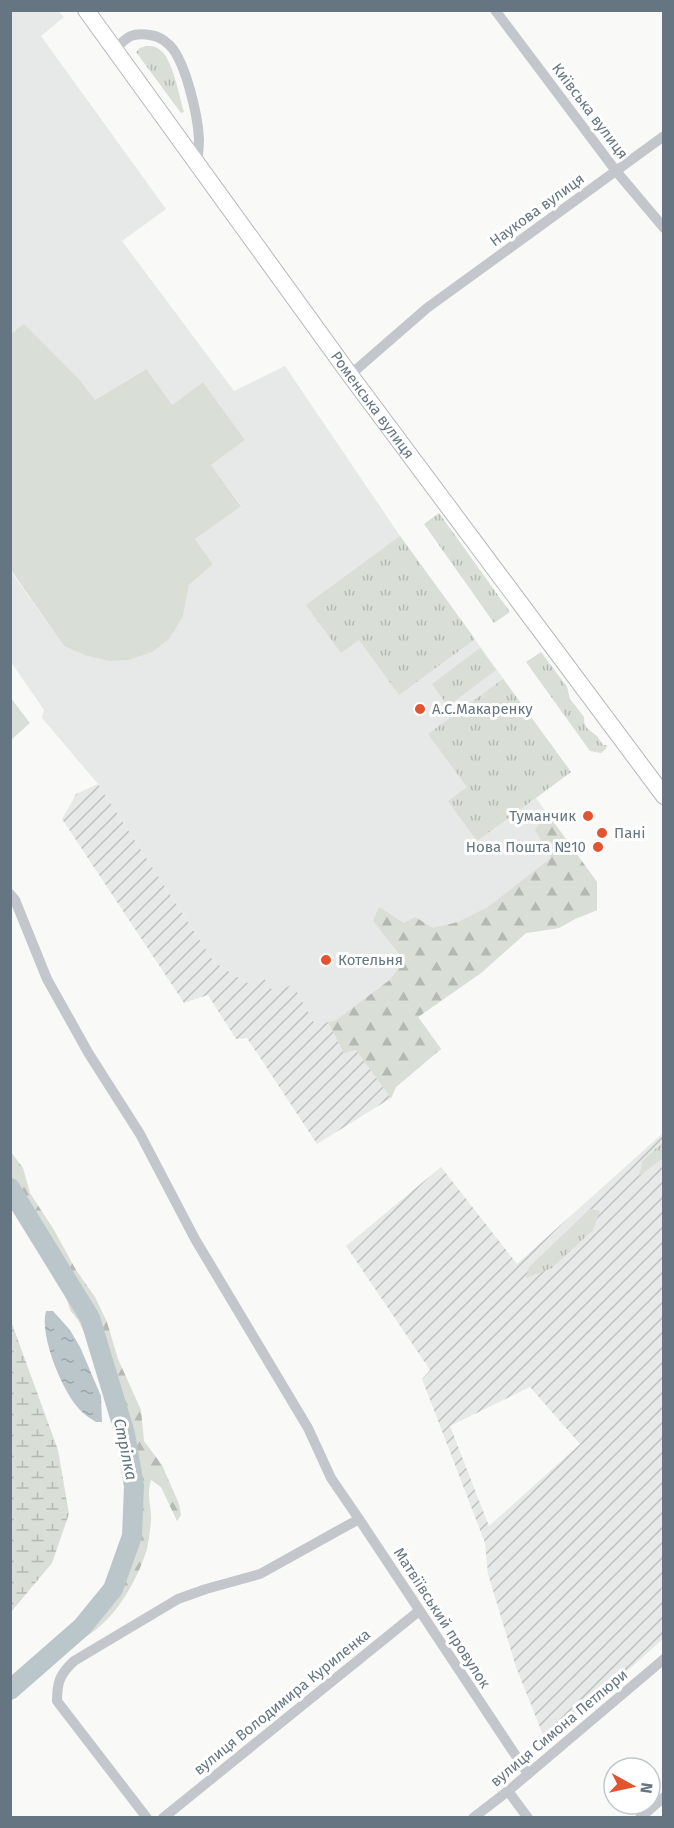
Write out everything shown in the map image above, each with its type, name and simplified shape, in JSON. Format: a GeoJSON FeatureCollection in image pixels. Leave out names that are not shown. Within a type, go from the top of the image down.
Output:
{"type":"FeatureCollection","features":[{"type":"Feature","properties":{"kind":"main road","name":"Роменська вулиця"},"geometry":{"type":"LineString","coordinates":[[86,10],[350,375],[663,796]]}},
{"type":"Feature","properties":{"kind":"street","name":"Київська вулиця"},"geometry":{"type":"LineString","coordinates":[[495,10],[616,171],[663,228]]}},
{"type":"Feature","properties":{"kind":"street"},"geometry":{"type":"LineString","coordinates":[[114,50],[128,36],[142,34],[154,36],[169,43],[187,77],[193,99],[198,121],[197,162]]}},
{"type":"Feature","properties":{"kind":"street","name":"Наукова вулиця"},"geometry":{"type":"LineString","coordinates":[[350,375],[427,308],[663,136]]}},
{"type":"Feature","properties":{"kind":"street","name":"Матвіївський провулок"},"geometry":{"type":"LineString","coordinates":[[10,894],[15,900],[47,979],[89,1054],[140,1134],[195,1239],[308,1428],[331,1478],[528,1774]]}},
{"type":"Feature","properties":{"kind":"street"},"geometry":{"type":"LineString","coordinates":[[147,1818],[57,1701],[57,1687],[63,1672],[74,1661],[178,1599],[206,1588],[260,1574],[359,1519]]}},
{"type":"Feature","properties":{"kind":"street","name":"вулиця Володимира Куриленка"},"geometry":{"type":"LineString","coordinates":[[163,1818],[419,1611]]}},
{"type":"Feature","properties":{"kind":"street","name":"вулиця Симона Петлюри"},"geometry":{"type":"LineString","coordinates":[[473,1818],[663,1659]]}},
{"type":"Feature","properties":{"kind":"street"},"geometry":{"type":"LineString","coordinates":[[508,1791],[528,1818]]}},
{"type":"Feature","properties":{"kind":"street"},"geometry":{"type":"LineString","coordinates":[[640,1818],[663,1797]]}},
{"type":"Feature","properties":{"kind":"shaded area"},"geometry":{"type":"Polygon","coordinates":[[[11,11],[58,11],[64,17],[41,36],[166,209],[122,241],[234,391],[285,366],[400,536],[571,772],[536,798],[597,882],[597,910],[559,928],[526,933],[481,973],[418,1017],[441,1049],[396,1087],[391,1098],[356,1050],[344,1053],[316,1026],[293,986],[273,991],[247,983],[214,962],[98,784],[42,718],[44,710],[11,662],[10,570],[64,646],[183,616],[189,585],[213,564],[195,539],[241,505],[211,465],[245,440],[203,382],[172,405],[145,369],[95,400],[80,380],[24,325],[11,334],[11,11]]]}},
{"type":"Feature","properties":{"kind":"shaded area"},"geometry":{"type":"Polygon","coordinates":[[[98,784],[214,962],[247,983],[263,977],[273,991],[293,985],[316,1026],[328,1022],[344,1053],[356,1050],[391,1098],[317,1144],[247,1038],[236,1039],[208,995],[184,1003],[62,819],[76,794],[98,784]]]}},
{"type":"Feature","properties":{"kind":"shaded area"},"geometry":{"type":"Polygon","coordinates":[[[663,1133],[664,1587],[661,1589],[663,1592],[663,1639],[543,1746],[543,1735],[516,1667],[488,1574],[485,1543],[422,1379],[430,1370],[346,1246],[441,1167],[517,1264],[663,1133]],[[530,1387],[450,1426],[489,1526],[580,1444],[530,1387]]]}},
{"type":"Feature","properties":{"kind":"green space"},"geometry":{"type":"Polygon","coordinates":[[[146,46],[158,49],[169,61],[184,112],[181,113],[136,52],[146,46]]]}},
{"type":"Feature","properties":{"kind":"green space"},"geometry":{"type":"Polygon","coordinates":[[[24,324],[80,380],[95,400],[146,369],[172,405],[203,382],[245,440],[211,465],[241,506],[195,539],[213,564],[189,585],[183,616],[169,639],[152,652],[128,660],[109,661],[85,655],[64,646],[11,570],[11,334],[24,324]]]}},
{"type":"Feature","properties":{"kind":"green space"},"geometry":{"type":"Polygon","coordinates":[[[439,513],[510,612],[494,623],[424,524],[439,513]]]}},
{"type":"Feature","properties":{"kind":"green space"},"geometry":{"type":"Polygon","coordinates":[[[400,536],[475,639],[399,695],[359,640],[341,653],[306,605],[400,536]]]}},
{"type":"Feature","properties":{"kind":"green space"},"geometry":{"type":"Polygon","coordinates":[[[480,648],[496,670],[448,706],[432,684],[480,648]]]}},
{"type":"Feature","properties":{"kind":"green space"},"geometry":{"type":"Polygon","coordinates":[[[541,652],[567,687],[570,699],[584,717],[586,726],[603,745],[607,745],[601,753],[590,751],[526,662],[541,652]]]}},
{"type":"Feature","properties":{"kind":"green space"},"geometry":{"type":"Polygon","coordinates":[[[503,679],[571,772],[477,841],[448,801],[467,787],[428,734],[503,679]]]}},
{"type":"Feature","properties":{"kind":"green space"},"geometry":{"type":"Polygon","coordinates":[[[10,697],[30,723],[11,740],[10,740],[10,697]]]}},
{"type":"Feature","properties":{"kind":"green space"},"geometry":{"type":"Polygon","coordinates":[[[547,813],[597,882],[597,910],[559,928],[526,933],[481,973],[418,1017],[441,1049],[396,1087],[391,1098],[356,1050],[344,1053],[328,1022],[335,1021],[391,979],[404,960],[373,921],[379,907],[404,923],[415,917],[433,928],[458,922],[488,907],[551,858],[535,830],[547,813]]]}},
{"type":"Feature","properties":{"kind":"green space"},"geometry":{"type":"Polygon","coordinates":[[[663,1142],[663,1158],[639,1176],[643,1160],[663,1142]]]}},
{"type":"Feature","properties":{"kind":"green space"},"geometry":{"type":"Polygon","coordinates":[[[11,1152],[23,1168],[30,1193],[76,1270],[95,1297],[107,1322],[118,1359],[141,1410],[144,1441],[162,1465],[179,1504],[181,1515],[177,1521],[161,1487],[151,1480],[149,1539],[136,1576],[112,1615],[90,1634],[77,1641],[121,1581],[132,1554],[135,1525],[119,1421],[92,1347],[70,1310],[60,1276],[46,1258],[45,1251],[30,1229],[27,1216],[11,1189],[11,1152]]]}},
{"type":"Feature","properties":{"kind":"green space"},"geometry":{"type":"Polygon","coordinates":[[[590,1209],[600,1211],[593,1230],[552,1268],[526,1278],[529,1267],[590,1209]]]}},
{"type":"Feature","properties":{"kind":"green space"},"geometry":{"type":"Polygon","coordinates":[[[11,1321],[58,1450],[69,1514],[52,1563],[11,1612],[11,1321]]]}},
{"type":"Feature","properties":{"kind":"water"},"geometry":{"type":"Polygon","coordinates":[[[46,1311],[53,1311],[70,1330],[80,1347],[101,1396],[102,1422],[96,1422],[81,1411],[67,1392],[49,1349],[46,1334],[46,1311]]]}},
{"type":"Feature","properties":{"kind":"waterway","name":"Стрілка"},"geometry":{"type":"LineString","coordinates":[[10,1188],[90,1318],[125,1434],[134,1486],[132,1536],[113,1589],[82,1627],[10,1690]]}},
{"type":"Feature","properties":{"kind":"place","name":"А.С.Макаренку"},"geometry":{"type":"Point","coordinates":[420,709]}},
{"type":"Feature","properties":{"kind":"place","name":"Туманчик"},"geometry":{"type":"Point","coordinates":[588,816]}},
{"type":"Feature","properties":{"kind":"place","name":"Пані"},"geometry":{"type":"Point","coordinates":[602,833]}},
{"type":"Feature","properties":{"kind":"place","name":"Нова Пошта №10"},"geometry":{"type":"Point","coordinates":[598,847]}},
{"type":"Feature","properties":{"kind":"place","name":"Котельня"},"geometry":{"type":"Point","coordinates":[326,960]}}]}
